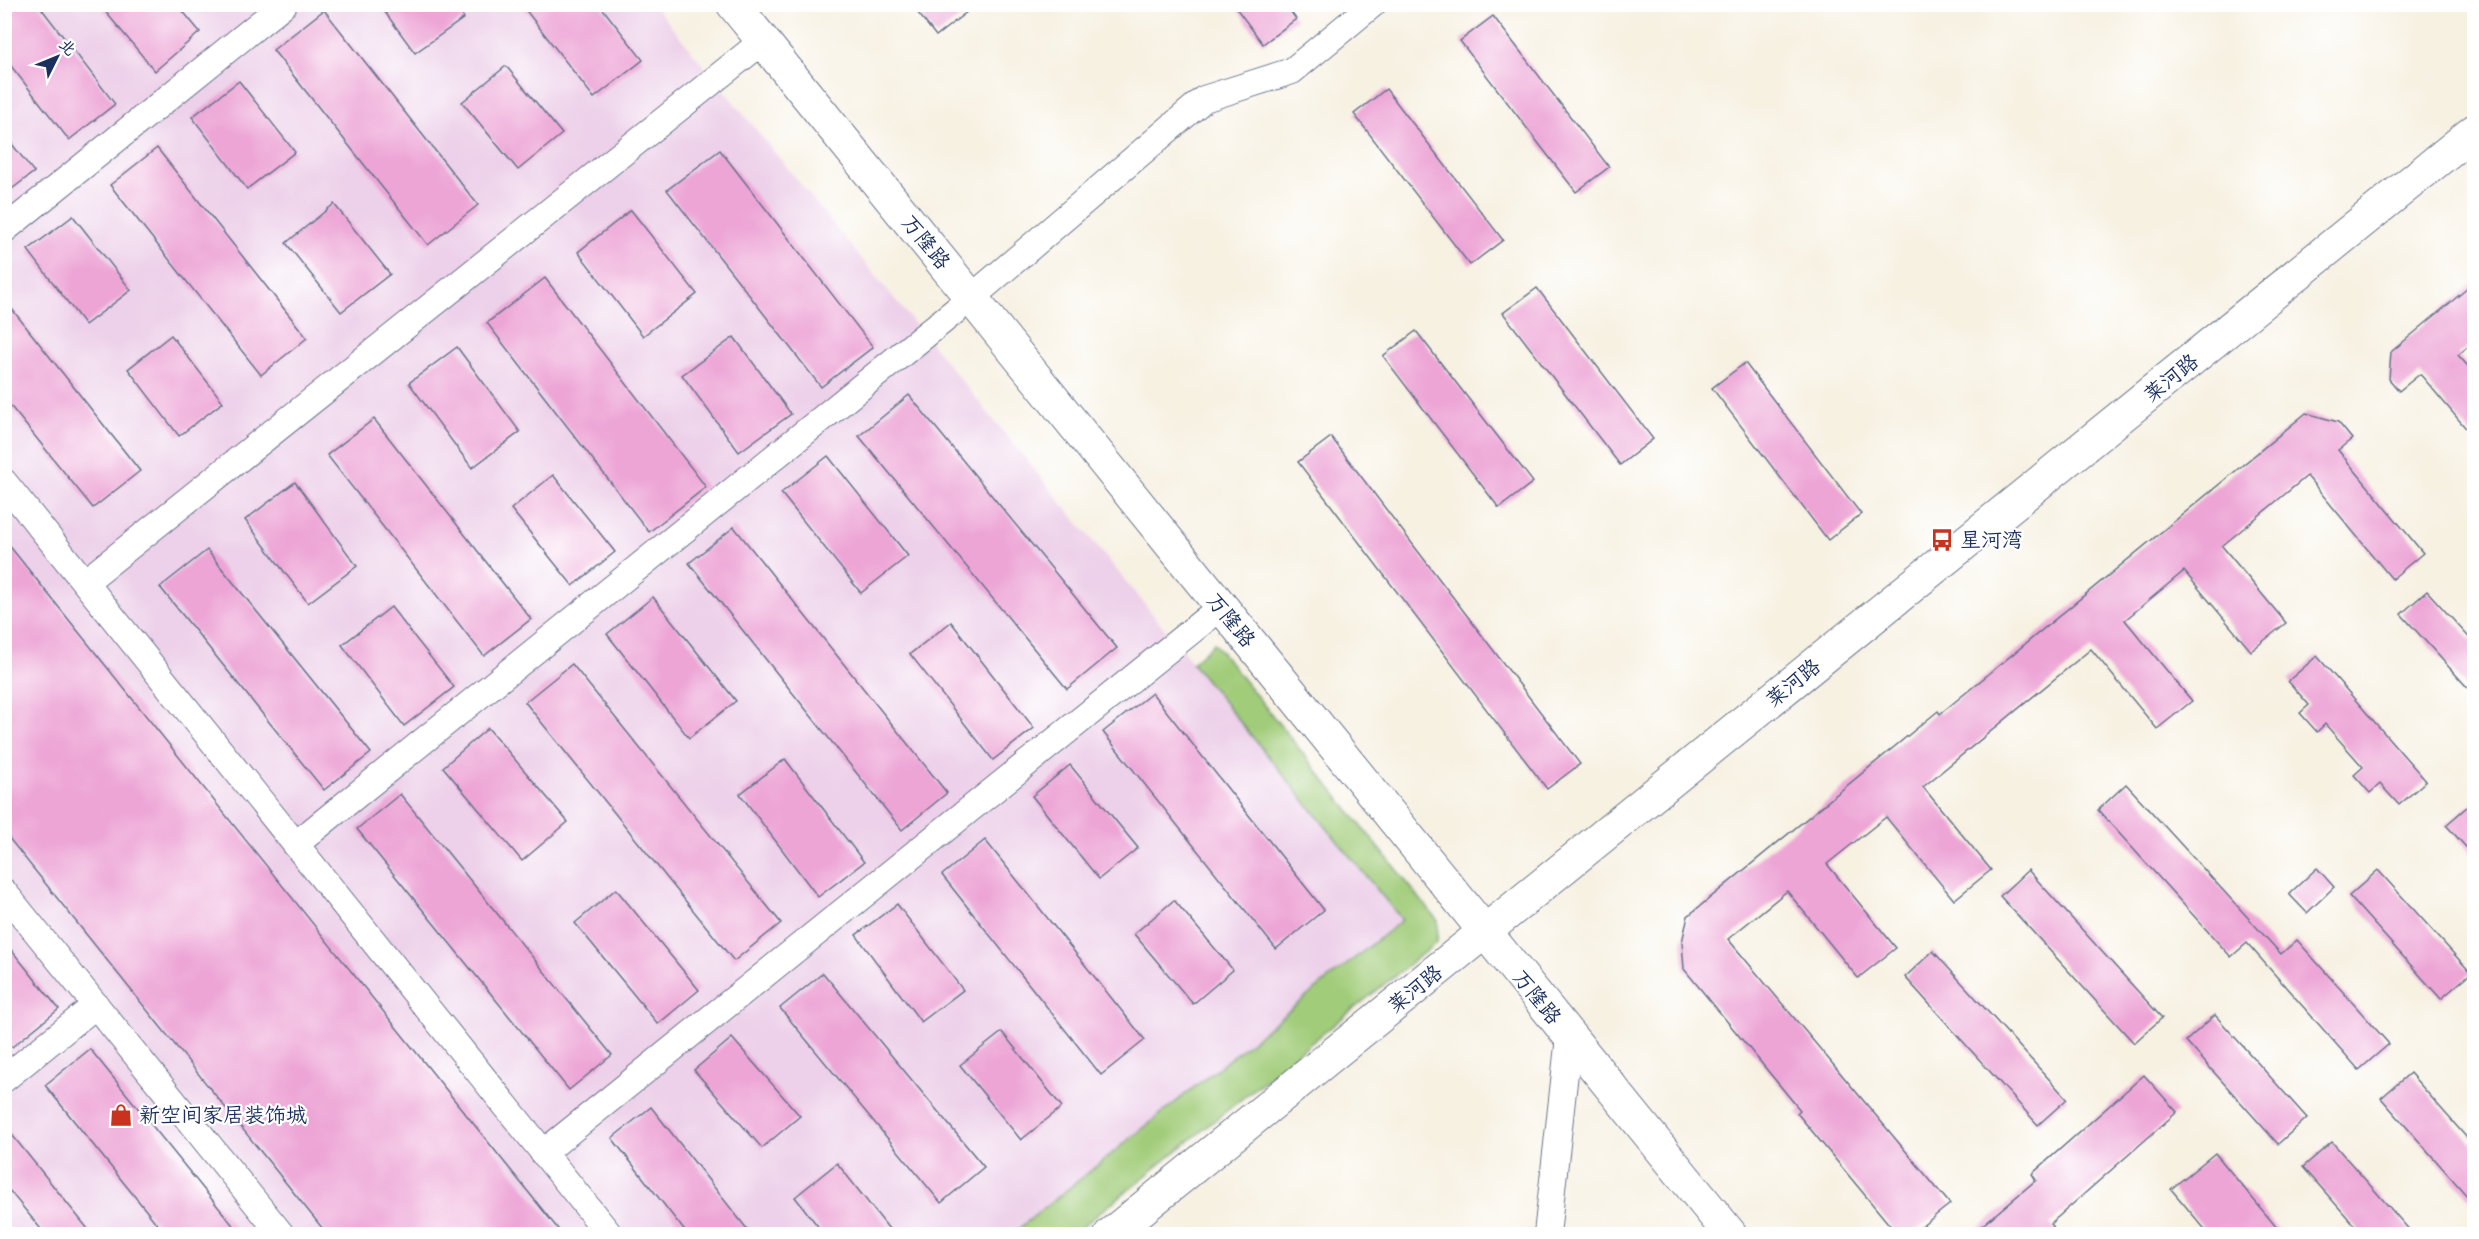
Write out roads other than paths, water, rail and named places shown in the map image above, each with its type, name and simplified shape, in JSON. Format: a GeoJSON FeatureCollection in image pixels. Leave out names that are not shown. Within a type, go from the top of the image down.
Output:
{"type":"FeatureCollection","features":[{"type":"Feature","properties":{"kind":"street"},"geometry":{"type":"LineString","coordinates":[[4,230],[284,4]]}},
{"type":"Feature","properties":{"kind":"street","name":"万隆路"},"geometry":{"type":"LineString","coordinates":[[734,4],[1730,1234]]}},
{"type":"Feature","properties":{"kind":"street"},"geometry":{"type":"LineString","coordinates":[[296,844],[971,298],[1204,99],[1292,70],[1373,4]]}},
{"type":"Feature","properties":{"kind":"street"},"geometry":{"type":"LineString","coordinates":[[85,582],[763,41]]}},
{"type":"Feature","properties":{"kind":"street","name":"莱河路"},"geometry":{"type":"LineString","coordinates":[[1111,1234],[2475,131]]}},
{"type":"Feature","properties":{"kind":"street"},"geometry":{"type":"LineString","coordinates":[[4,482],[609,1234]]}},
{"type":"Feature","properties":{"kind":"street"},"geometry":{"type":"LineString","coordinates":[[543,1153],[1221,607]]}},
{"type":"Feature","properties":{"kind":"street"},"geometry":{"type":"LineString","coordinates":[[4,892],[281,1234]]}},
{"type":"Feature","properties":{"kind":"street"},"geometry":{"type":"LineString","coordinates":[[4,1079],[96,1005]]}},
{"type":"Feature","properties":{"kind":"street"},"geometry":{"type":"LineString","coordinates":[[1547,1234],[1569,1036]]}},
{"type":"Feature","properties":{"kind":"place","name":"星河湾"},"geometry":{"type":"Point","coordinates":[1942,540]}},
{"type":"Feature","properties":{"kind":"place","name":"新空间家居装饰城"},"geometry":{"type":"Point","coordinates":[121,1115]}}]}
